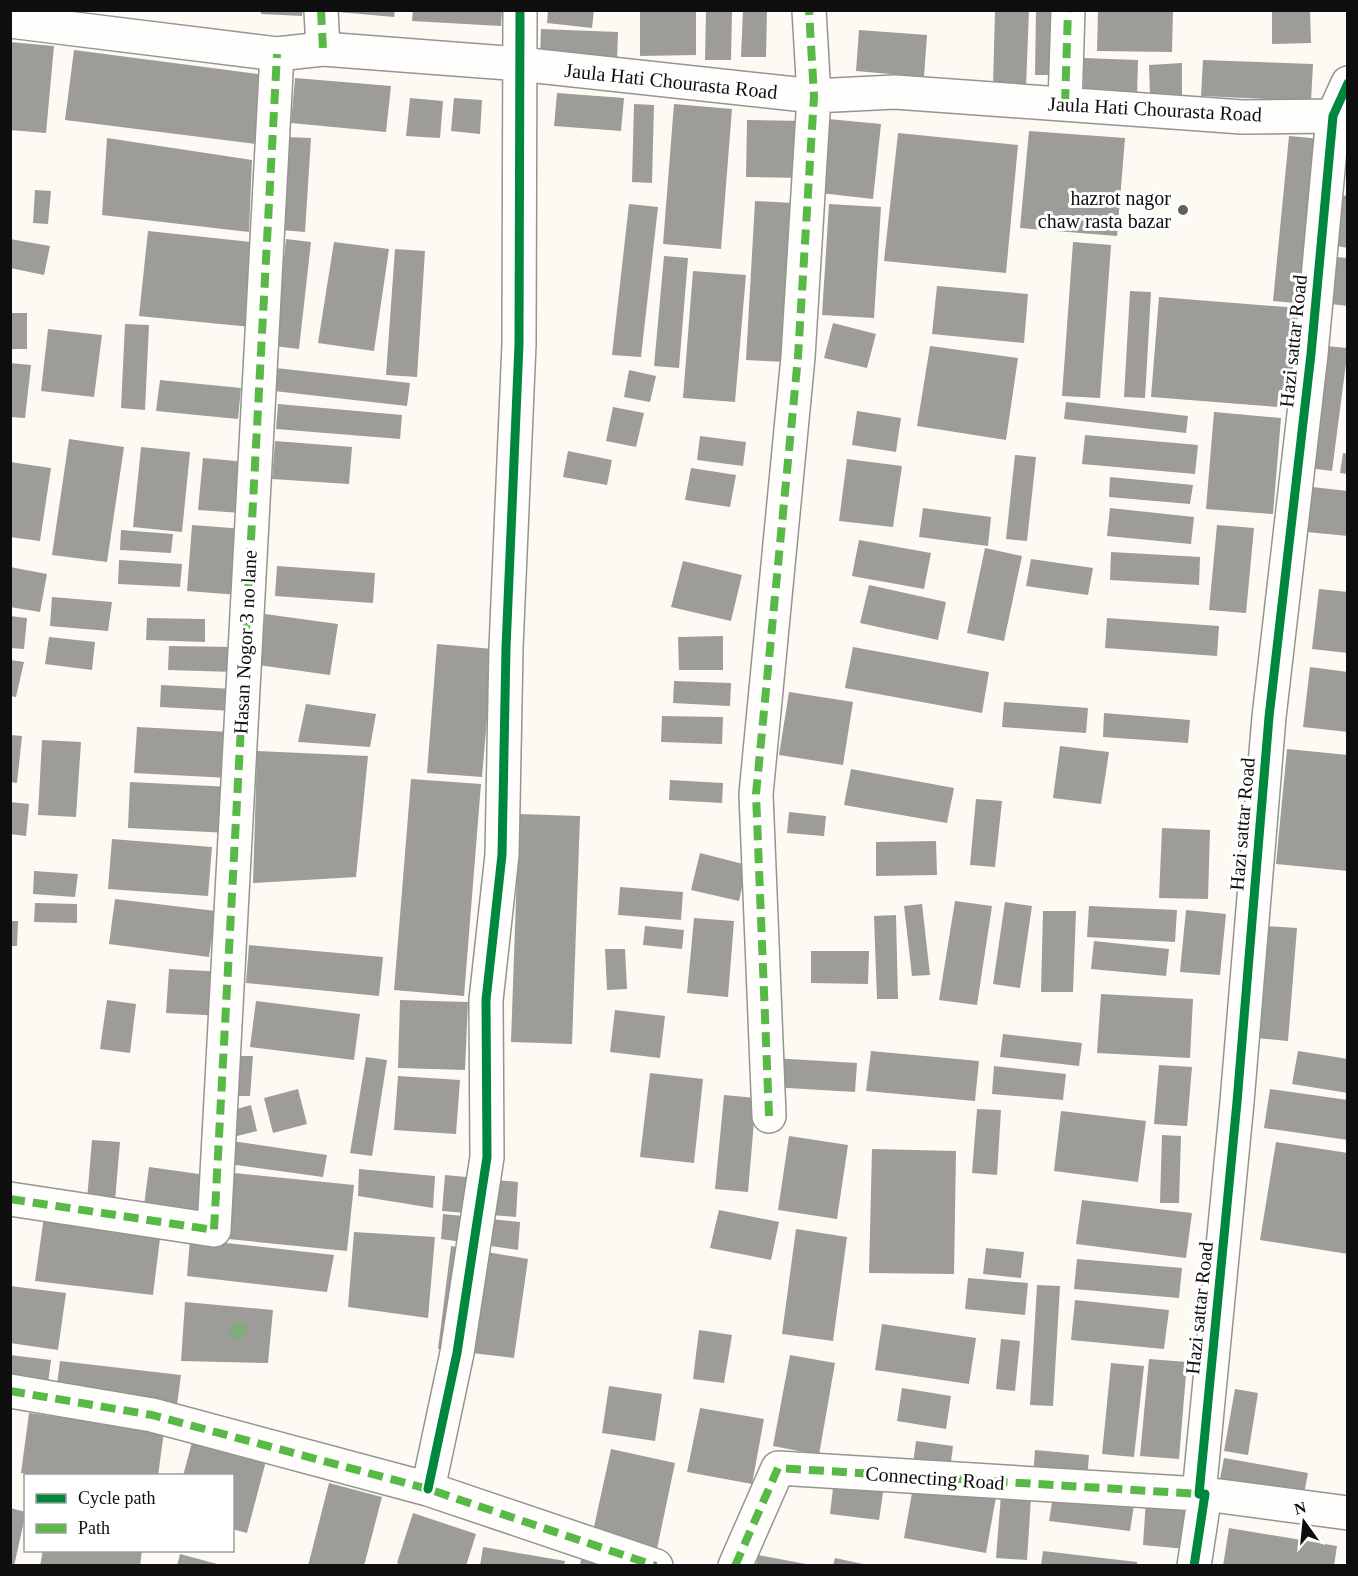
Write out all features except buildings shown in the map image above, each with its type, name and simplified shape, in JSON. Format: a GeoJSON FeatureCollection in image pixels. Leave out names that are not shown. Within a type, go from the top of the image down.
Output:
{"type":"FeatureCollection","features":[{"type":"Feature","properties":{"kind":"street"},"geometry":{"type":"LineString","coordinates":[[321,10],[322,49]]}},
{"type":"Feature","properties":{"kind":"street"},"geometry":{"type":"LineString","coordinates":[[428,1489],[457,1353],[487,1157],[486,1000],[502,855],[506,648],[519,344],[520,10]]}},
{"type":"Feature","properties":{"kind":"street"},"geometry":{"type":"LineString","coordinates":[[770,1116],[756,794],[798,357],[814,96],[809,10]]}},
{"type":"Feature","properties":{"kind":"street"},"geometry":{"type":"LineString","coordinates":[[1065,104],[1068,10]]}},
{"type":"Feature","properties":{"kind":"street","name":"Jaula Hati Chourasta Road"},"geometry":{"type":"LineString","coordinates":[[10,21],[277,54],[322,49],[519,64],[814,96],[895,92],[1242,117],[1333,116]]}},
{"type":"Feature","properties":{"kind":"street","name":"Hasan Nogor 3 no lane"},"geometry":{"type":"LineString","coordinates":[[10,1199],[214,1230],[277,54]]}},
{"type":"Feature","properties":{"kind":"street","name":"Hazi sattar Road"},"geometry":{"type":"LineString","coordinates":[[1194,1566],[1237,1102],[1269,717],[1311,354],[1333,116],[1347,83]]}},
{"type":"Feature","properties":{"kind":"street"},"geometry":{"type":"LineString","coordinates":[[10,1391],[152,1415],[428,1489],[656,1566]]}},
{"type":"Feature","properties":{"kind":"street","name":"Connecting Road"},"geometry":{"type":"LineString","coordinates":[[735,1566],[778,1468],[1202,1494]]}},
{"type":"Feature","properties":{"kind":"street"},"geometry":{"type":"LineString","coordinates":[[1202,1494],[1347,1513]]}},
{"type":"Feature","properties":{"kind":"marked path"},"geometry":{"type":"LineString","coordinates":[[321,10],[323,49]]}},
{"type":"Feature","properties":{"kind":"marked path"},"geometry":{"type":"LineString","coordinates":[[769,1116],[756,794],[798,357],[814,96],[809,10]]}},
{"type":"Feature","properties":{"kind":"marked path"},"geometry":{"type":"LineString","coordinates":[[1065,104],[1068,10]]}},
{"type":"Feature","properties":{"kind":"marked path"},"geometry":{"type":"LineString","coordinates":[[10,1199],[214,1230],[277,54]]}},
{"type":"Feature","properties":{"kind":"marked path"},"geometry":{"type":"LineString","coordinates":[[10,1391],[152,1415],[428,1489],[656,1566]]}},
{"type":"Feature","properties":{"kind":"marked path"},"geometry":{"type":"LineString","coordinates":[[735,1566],[778,1468],[1199,1494]]}},
{"type":"Feature","properties":{"kind":"cycle path"},"geometry":{"type":"LineString","coordinates":[[428,1489],[457,1353],[487,1157],[486,1000],[502,855],[506,648],[519,344],[520,10]]}},
{"type":"Feature","properties":{"kind":"cycle path"},"geometry":{"type":"LineString","coordinates":[[1194,1566],[1205,1494],[1199,1494],[1237,1102],[1269,717],[1311,354],[1333,116],[1348,83]]}},
{"type":"Feature","properties":{"kind":"place","name":"hazrot nagor chaw rasta bazar"},"geometry":{"type":"Point","coordinates":[1183,210]}}]}
